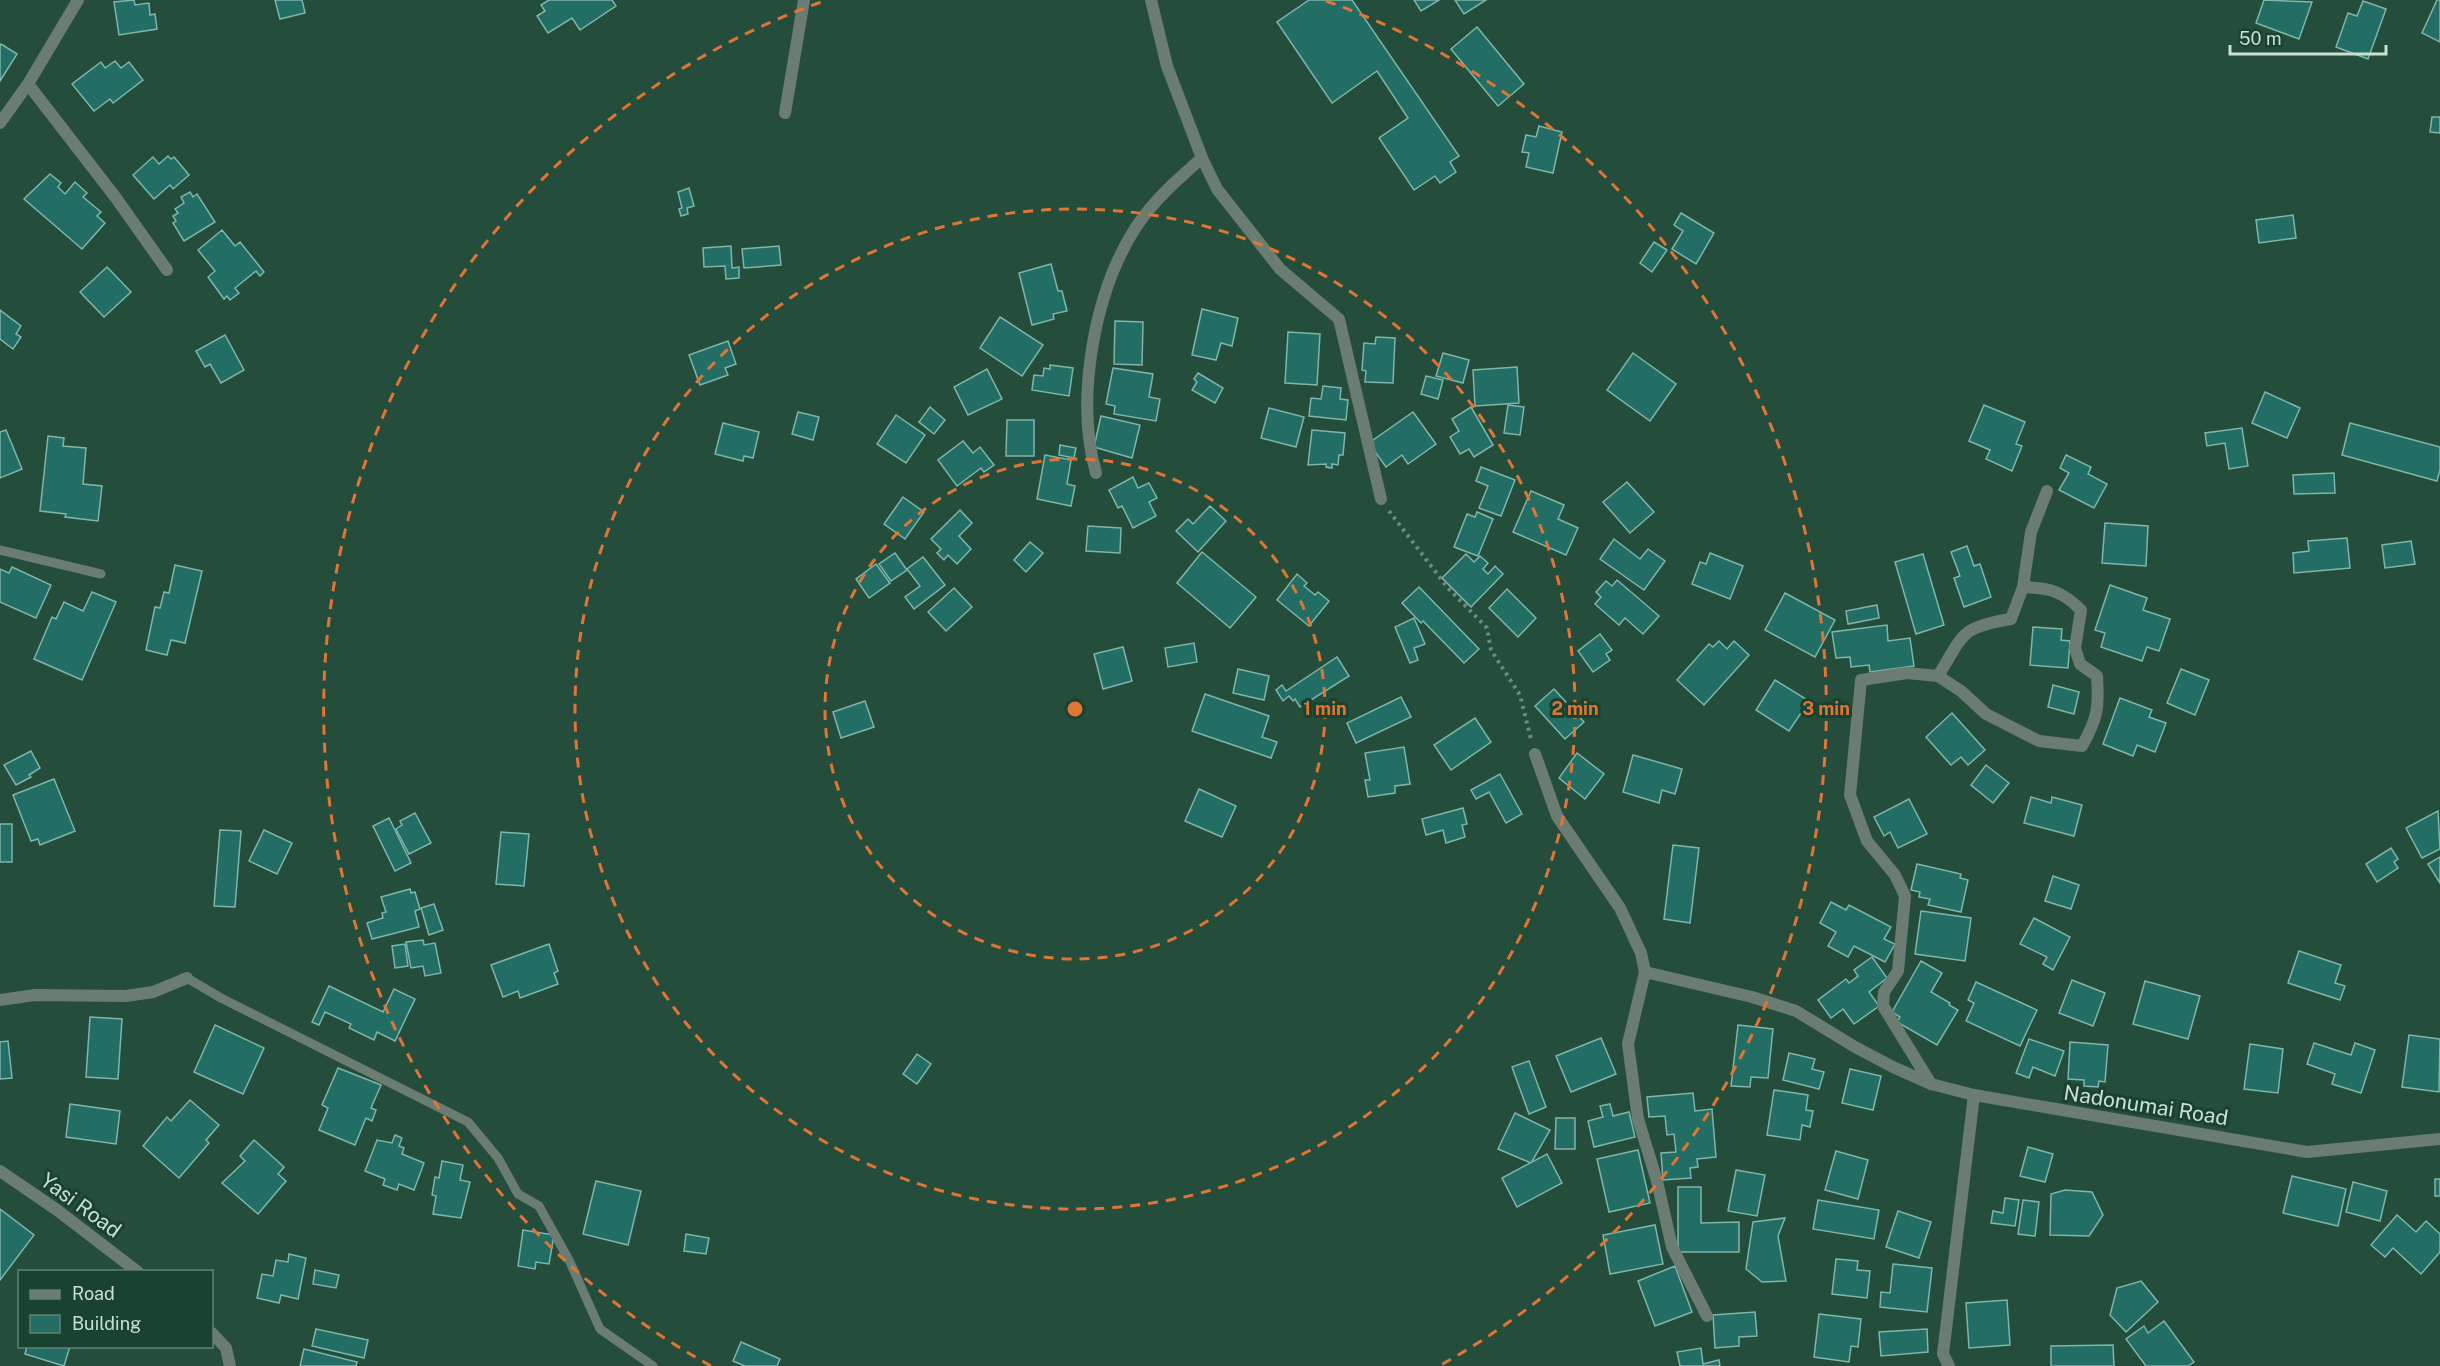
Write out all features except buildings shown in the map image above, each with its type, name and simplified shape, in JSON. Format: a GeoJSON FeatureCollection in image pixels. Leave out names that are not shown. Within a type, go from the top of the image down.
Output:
{"type":"FeatureCollection","features":[{"type":"Feature","properties":{"kind":"street"},"geometry":{"type":"LineString","coordinates":[[0,123],[28,84],[78,0]]}},
{"type":"Feature","properties":{"kind":"street"},"geometry":{"type":"LineString","coordinates":[[785,112],[804,0]]}},
{"type":"Feature","properties":{"kind":"street"},"geometry":{"type":"LineString","coordinates":[[1151,0],[1167,66],[1202,158],[1217,189],[1281,269],[1339,319],[1381,499]]}},
{"type":"Feature","properties":{"kind":"street"},"geometry":{"type":"LineString","coordinates":[[28,84],[116,198],[167,270]]}},
{"type":"Feature","properties":{"kind":"street"},"geometry":{"type":"LineString","coordinates":[[1096,473],[1090,444],[1087,410],[1096,335],[1109,285],[1126,243],[1147,212],[1202,158]]}},
{"type":"Feature","properties":{"kind":"street"},"geometry":{"type":"LineString","coordinates":[[1938,676],[1962,637],[1972,628],[2012,619],[2023,587],[2031,532],[2047,491]]}},
{"type":"Feature","properties":{"kind":"street"},"geometry":{"type":"LineString","coordinates":[[1931,1084],[1883,1006],[1884,992],[1898,971],[1905,896],[1895,875],[1867,841],[1850,795],[1861,680],[1907,673],[1938,676],[1986,714],[2039,741],[2082,746],[2094,725],[2098,703],[2097,676],[2080,664],[2074,648],[2081,610],[2069,598],[2047,588],[2023,587]]}},
{"type":"Feature","properties":{"kind":"street"},"geometry":{"type":"LineString","coordinates":[[1535,754],[1557,816],[1620,908],[1641,953],[1645,972],[1628,1044],[1638,1119],[1672,1247],[1707,1316]]}},
{"type":"Feature","properties":{"kind":"street","name":"Nadonumai Road"},"geometry":{"type":"LineString","coordinates":[[1645,972],[1780,1005],[1796,1011],[1855,1047],[1931,1084],[1974,1095],[2307,1152],[2440,1139]]}},
{"type":"Feature","properties":{"kind":"street"},"geometry":{"type":"LineString","coordinates":[[0,1000],[35,995],[126,996],[153,992],[187,978]]}},
{"type":"Feature","properties":{"kind":"street"},"geometry":{"type":"LineString","coordinates":[[1949,1366],[1943,1354],[1974,1095]]}},
{"type":"Feature","properties":{"kind":"street","name":"Yasi Road"},"geometry":{"type":"LineString","coordinates":[[0,1171],[57,1210],[135,1270]]}},
{"type":"Feature","properties":{"kind":"street"},"geometry":{"type":"LineString","coordinates":[[213,1334],[226,1347],[230,1366]]}},
{"type":"Feature","properties":{"kind":"lane"},"geometry":{"type":"LineString","coordinates":[[0,550],[101,574]]}},
{"type":"Feature","properties":{"kind":"lane"},"geometry":{"type":"LineString","coordinates":[[187,978],[221,998],[468,1122],[498,1158],[518,1194],[539,1206],[570,1262],[600,1329],[652,1366]]}},
{"type":"Feature","properties":{"kind":"path"},"geometry":{"type":"LineString","coordinates":[[1381,499],[1448,588],[1487,628],[1491,650],[1520,695],[1535,754]]}}]}
